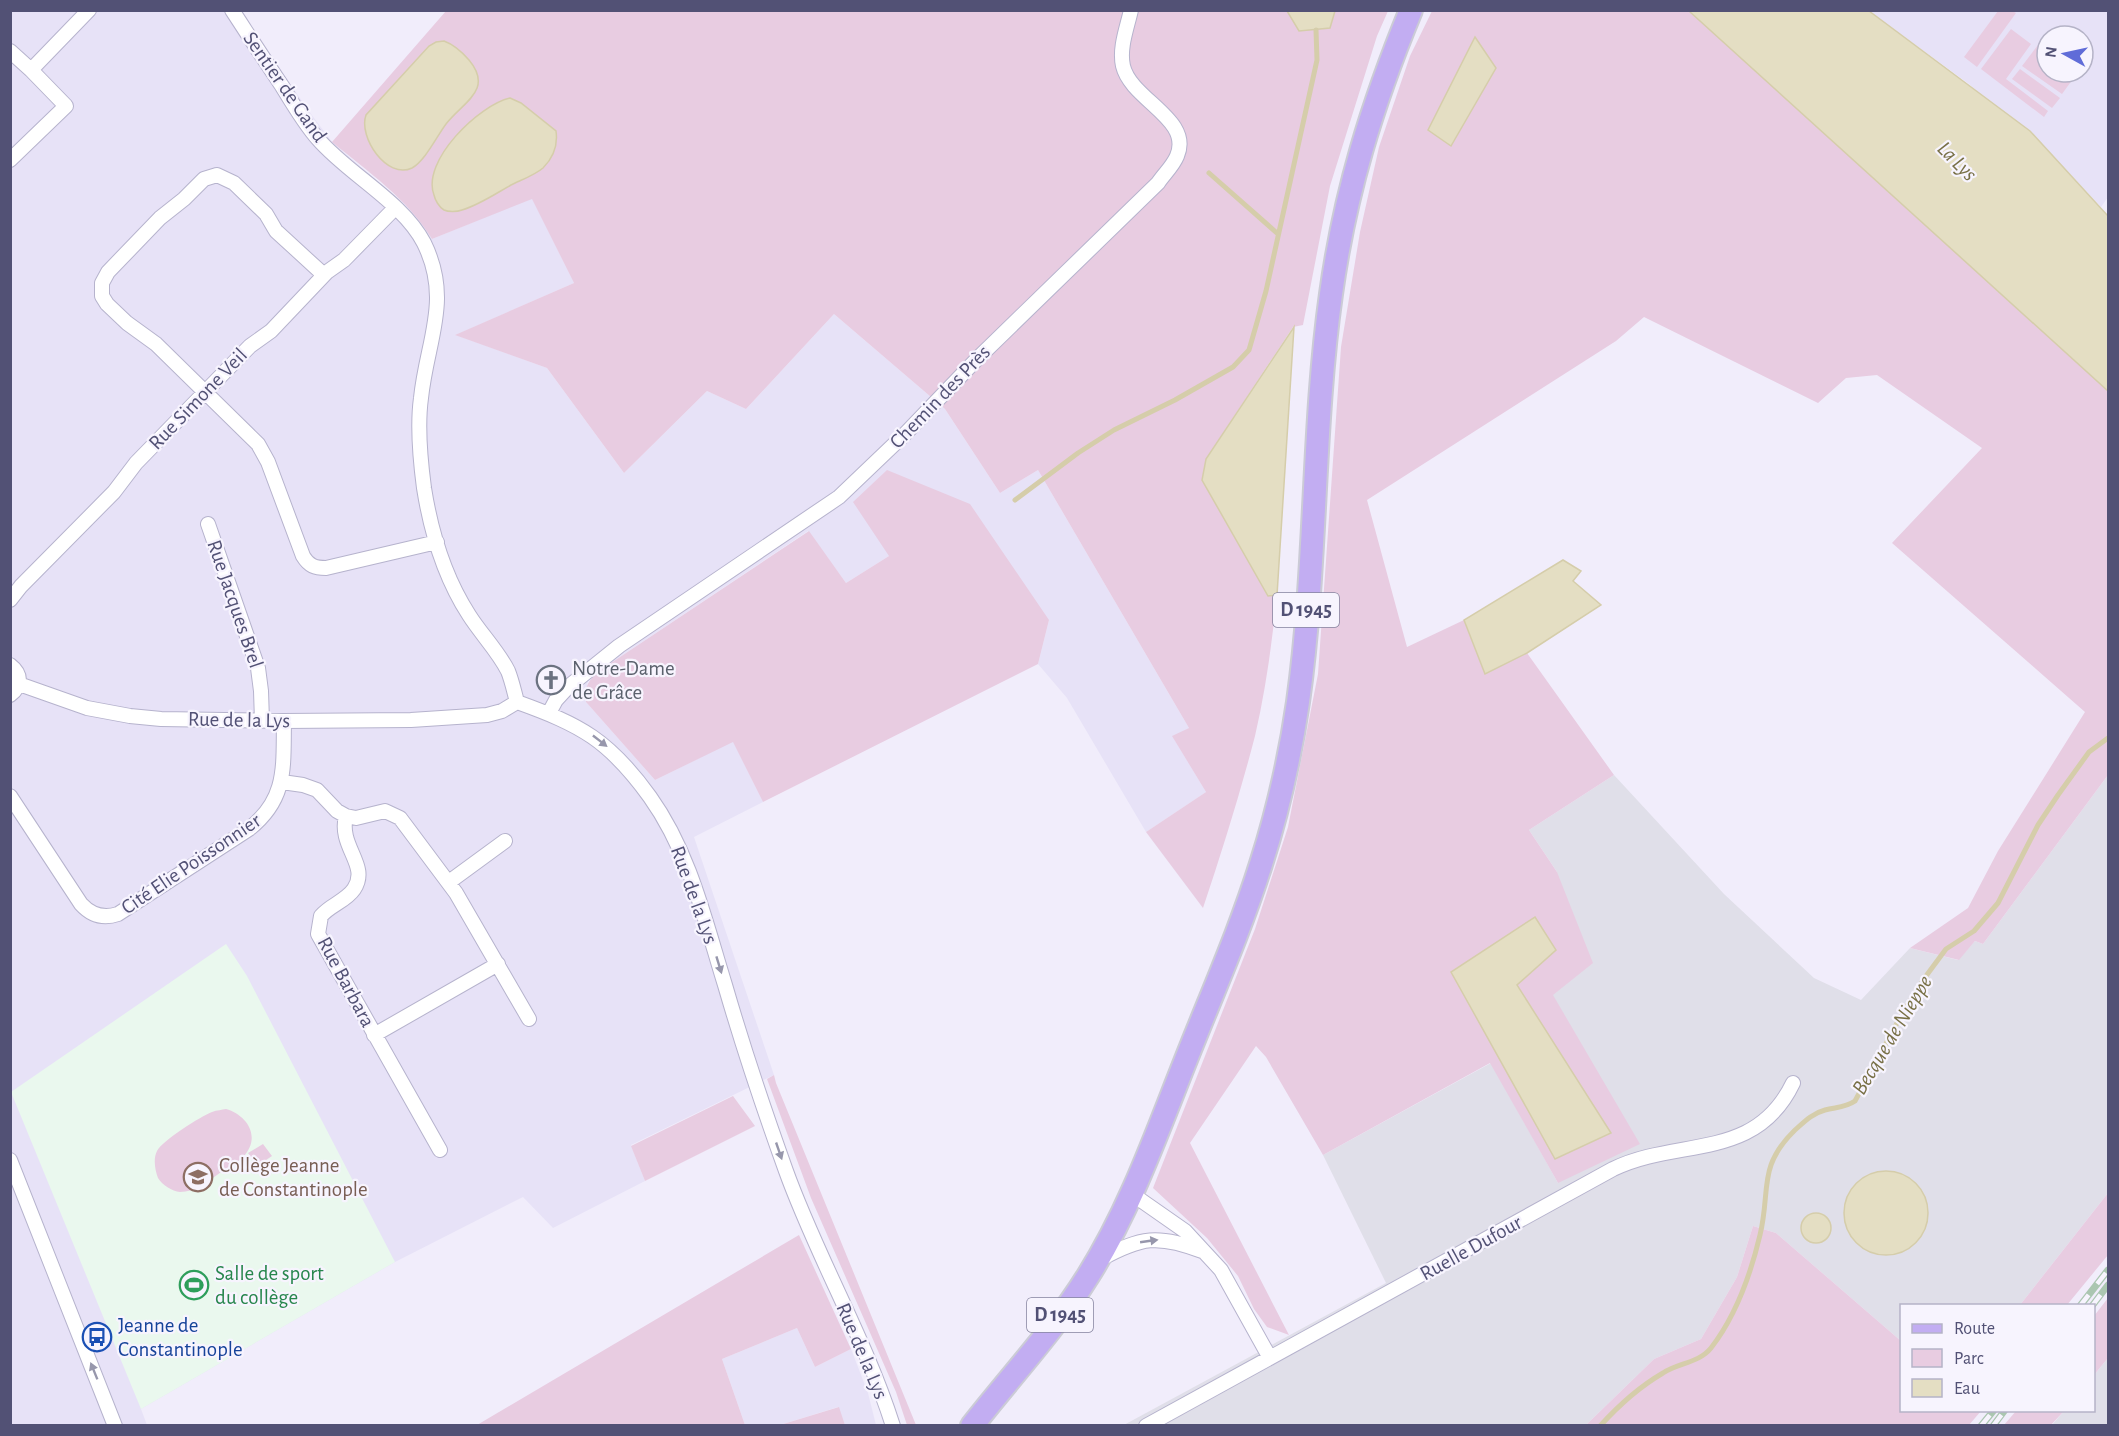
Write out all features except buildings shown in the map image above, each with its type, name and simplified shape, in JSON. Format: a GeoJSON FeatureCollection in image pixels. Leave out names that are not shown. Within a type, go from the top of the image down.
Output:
{"type":"FeatureCollection","features":[{"type":"Feature","properties":{"kind":"main road","name":"D 1945"},"geometry":{"type":"LineString","coordinates":[[972,1425],[1068,1305],[1097,1261],[1132,1194],[1247,903],[1266,846],[1291,741],[1300,678],[1325,338],[1334,269],[1347,203],[1368,122],[1411,10]]}},
{"type":"Feature","properties":{"kind":"street"},"geometry":{"type":"LineString","coordinates":[[31,70],[89,10]]}},
{"type":"Feature","properties":{"kind":"street","name":"Sentier de Gand"},"geometry":{"type":"LineString","coordinates":[[232,10],[317,138],[407,220],[423,242],[431,260],[438,292],[436,318],[423,384],[419,420],[424,489],[447,572],[460,601],[508,671],[516,702]]}},
{"type":"Feature","properties":{"kind":"street","name":"Chemin des Près"},"geometry":{"type":"LineString","coordinates":[[549,713],[556,700],[568,687],[625,642],[844,492],[1158,183],[1179,153],[1179,137],[1167,116],[1139,93],[1126,73],[1122,49],[1131,10]]}},
{"type":"Feature","properties":{"kind":"street"},"geometry":{"type":"LineString","coordinates":[[10,51],[66,106],[10,160]]}},
{"type":"Feature","properties":{"kind":"street"},"geometry":{"type":"LineString","coordinates":[[324,275],[276,231],[266,214],[234,183],[222,176],[212,175],[204,179],[160,218],[106,275],[102,283],[102,296],[121,318],[156,344],[254,438],[263,451],[303,556],[310,565],[326,568],[437,542]]}},
{"type":"Feature","properties":{"kind":"street","name":"Rue Simone Veil"},"geometry":{"type":"LineString","coordinates":[[10,600],[16,587],[114,492],[136,463],[250,346],[275,327],[324,275],[344,260],[395,208]]}},
{"type":"Feature","properties":{"kind":"street","name":"Rue Jacques Brel"},"geometry":{"type":"LineString","coordinates":[[208,524],[258,668],[261,680],[262,721]]}},
{"type":"Feature","properties":{"kind":"street"},"geometry":{"type":"LineString","coordinates":[[10,665],[18,673],[15,689]]}},
{"type":"Feature","properties":{"kind":"street","name":"Rue de la Lys"},"geometry":{"type":"LineString","coordinates":[[15,689],[116,714],[154,718],[262,721],[374,721],[479,716],[496,713],[516,702],[549,713],[584,730],[612,752],[650,797],[680,850],[691,875],[732,1011],[786,1170],[818,1250],[877,1380],[893,1425]]}},
{"type":"Feature","properties":{"kind":"street","name":"Cité Elie Poissonnier"},"geometry":{"type":"LineString","coordinates":[[10,796],[81,903],[90,912],[106,916],[118,914],[249,829],[272,807],[282,782],[284,721]]}},
{"type":"Feature","properties":{"kind":"street"},"geometry":{"type":"LineString","coordinates":[[282,782],[303,785],[316,790],[337,811],[346,816],[356,818],[385,811],[396,814],[449,882],[529,1019]]}},
{"type":"Feature","properties":{"kind":"street","name":"Rue Barbara"},"geometry":{"type":"LineString","coordinates":[[346,816],[345,837],[358,865],[359,879],[352,892],[321,916],[318,934],[440,1150]]}},
{"type":"Feature","properties":{"kind":"street"},"geometry":{"type":"LineString","coordinates":[[449,882],[505,841]]}},
{"type":"Feature","properties":{"kind":"street"},"geometry":{"type":"LineString","coordinates":[[374,1035],[498,964]]}},
{"type":"Feature","properties":{"kind":"street","name":"Ruelle Dufour"},"geometry":{"type":"LineString","coordinates":[[1146,1425],[1624,1164],[1716,1143],[1749,1131],[1775,1113],[1793,1083]]}},
{"type":"Feature","properties":{"kind":"street"},"geometry":{"type":"LineString","coordinates":[[12,1167],[115,1425]]}},
{"type":"Feature","properties":{"kind":"street"},"geometry":{"type":"LineString","coordinates":[[1132,1194],[1185,1231],[1228,1281],[1270,1358]]}},
{"type":"Feature","properties":{"kind":"street"},"geometry":{"type":"LineString","coordinates":[[1097,1261],[1124,1247],[1157,1239],[1178,1242],[1203,1252]]}},
{"type":"Feature","properties":{"kind":"shaded area"},"geometry":{"type":"Polygon","coordinates":[[[10,11],[241,11],[332,142],[410,209],[422,222],[432,239],[532,198],[574,283],[456,335],[547,368],[624,473],[707,391],[746,409],[834,314],[945,409],[1000,493],[1038,470],[1189,728],[1173,737],[1206,792],[1146,832],[1067,698],[1038,664],[1049,620],[889,556],[846,583],[808,531],[596,673],[588,682],[585,693],[586,702],[655,780],[733,741],[763,802],[694,837],[774,1075],[631,1145],[645,1181],[553,1228],[523,1197],[395,1262],[141,1409],[147,1425],[11,1425],[10,11]]]}},
{"type":"Feature","properties":{"kind":"shaded area"},"geometry":{"type":"Polygon","coordinates":[[[1869,11],[2108,11],[2108,197],[2101,207],[2070,174],[1969,84],[1869,11]]]}},
{"type":"Feature","properties":{"kind":"shaded area"},"geometry":{"type":"Polygon","coordinates":[[[1614,775],[1724,894],[1814,978],[1861,1000],[1910,948],[1958,960],[1975,941],[1983,944],[2108,775],[2108,1193],[2021,1304],[1900,1304],[1900,1340],[1776,1233],[1753,1226],[1737,1277],[1701,1339],[1654,1359],[1586,1425],[1122,1426],[1386,1283],[1323,1155],[1491,1063],[1558,1183],[1553,995],[1557,872],[1529,830],[1614,775]]]}},
{"type":"Feature","properties":{"kind":"shaded area","name":"Collège Jeanne de Constantinople"},"geometry":{"type":"Polygon","coordinates":[[[226,944],[247,976],[395,1262],[141,1409],[11,1092],[226,944]]]}},
{"type":"Feature","properties":{"kind":"shaded area"},"geometry":{"type":"Polygon","coordinates":[[[797,1328],[815,1367],[851,1349],[868,1393],[876,1425],[845,1425],[838,1407],[780,1425],[745,1425],[722,1359],[797,1328]]]}},
{"type":"Feature","properties":{"kind":"shaded area"},"geometry":{"type":"Polygon","coordinates":[[[2108,1358],[2108,1425],[2051,1426],[2063,1412],[2095,1412],[2095,1374],[2108,1358]]]}},
{"type":"Feature","properties":{"kind":"green space"},"geometry":{"type":"Polygon","coordinates":[[[1287,10],[1299,31],[1329,28],[1335,11],[1388,11],[1377,36],[1330,186],[1303,325],[1293,327],[1206,459],[1202,480],[1268,595],[1277,595],[1268,666],[1255,736],[1203,908],[1146,832],[1206,792],[1172,736],[1189,728],[1038,470],[1000,493],[945,409],[834,314],[746,409],[707,391],[624,473],[547,368],[455,335],[574,283],[532,199],[432,239],[399,198],[332,142],[446,11],[1287,10]]]}},
{"type":"Feature","properties":{"kind":"green space"},"geometry":{"type":"Polygon","coordinates":[[[1432,11],[1689,11],[2108,391],[2108,775],[1983,944],[1975,941],[1959,960],[1910,948],[1968,908],[1998,851],[2085,712],[1892,543],[1982,448],[1877,375],[1846,378],[1818,403],[1644,317],[1616,341],[1367,500],[1407,647],[1464,620],[1485,674],[1527,653],[1614,775],[1529,830],[1557,872],[1593,963],[1553,995],[1640,1144],[1558,1183],[1490,1063],[1323,1155],[1266,1057],[1256,1046],[1190,1143],[1289,1335],[1267,1327],[1254,1309],[1238,1276],[1207,1238],[1153,1188],[1255,929],[1288,827],[1318,674],[1341,347],[1360,232],[1379,147],[1410,56],[1432,11]]]}},
{"type":"Feature","properties":{"kind":"green space"},"geometry":{"type":"Polygon","coordinates":[[[1998,11],[2016,13],[1977,67],[1964,57],[1998,11]]]}},
{"type":"Feature","properties":{"kind":"green space"},"geometry":{"type":"Polygon","coordinates":[[[2011,29],[2031,44],[2006,79],[2048,111],[2044,117],[1981,69],[2011,29]]]}},
{"type":"Feature","properties":{"kind":"green space"},"geometry":{"type":"Polygon","coordinates":[[[2035,49],[2035,75],[2022,66],[2035,49]]]}},
{"type":"Feature","properties":{"kind":"green space"},"geometry":{"type":"Polygon","coordinates":[[[2020,69],[2035,80],[2035,84],[2041,84],[2060,98],[2052,108],[2012,79],[2020,69]]]}},
{"type":"Feature","properties":{"kind":"green space"},"geometry":{"type":"Polygon","coordinates":[[[2048,84],[2069,84],[2062,94],[2048,84]]]}},
{"type":"Feature","properties":{"kind":"green space"},"geometry":{"type":"Polygon","coordinates":[[[887,470],[970,504],[1049,620],[1038,664],[763,802],[733,742],[655,780],[586,702],[585,693],[590,680],[596,673],[809,531],[846,583],[889,556],[853,502],[887,470]]]}},
{"type":"Feature","properties":{"kind":"green space"},"geometry":{"type":"Polygon","coordinates":[[[774,1075],[916,1425],[907,1425],[896,1392],[811,1198],[767,1079],[774,1075]]]}},
{"type":"Feature","properties":{"kind":"green space"},"geometry":{"type":"Polygon","coordinates":[[[733,1096],[755,1126],[645,1181],[631,1146],[733,1096]]]}},
{"type":"Feature","properties":{"kind":"green space"},"geometry":{"type":"Polygon","coordinates":[[[226,1109],[234,1112],[246,1122],[252,1135],[249,1149],[243,1157],[195,1189],[180,1192],[165,1185],[156,1172],[156,1154],[160,1147],[199,1118],[214,1111],[226,1109]]]}},
{"type":"Feature","properties":{"kind":"green space"},"geometry":{"type":"Polygon","coordinates":[[[263,1144],[272,1156],[257,1166],[248,1153],[263,1144]]]}},
{"type":"Feature","properties":{"kind":"green space"},"geometry":{"type":"Polygon","coordinates":[[[2108,1193],[2108,1255],[2068,1304],[2021,1304],[2108,1193]]]}},
{"type":"Feature","properties":{"kind":"green space"},"geometry":{"type":"Polygon","coordinates":[[[1753,1226],[1776,1233],[1900,1340],[1900,1412],[1980,1412],[1969,1425],[1586,1425],[1654,1359],[1701,1339],[1737,1277],[1753,1226]]]}},
{"type":"Feature","properties":{"kind":"green space"},"geometry":{"type":"Polygon","coordinates":[[[799,1235],[851,1349],[815,1367],[797,1328],[722,1359],[745,1425],[477,1425],[799,1235]]]}},
{"type":"Feature","properties":{"kind":"green space"},"geometry":{"type":"Polygon","coordinates":[[[2108,1298],[2108,1358],[2095,1374],[2095,1315],[2108,1298]]]}},
{"type":"Feature","properties":{"kind":"green space"},"geometry":{"type":"Polygon","coordinates":[[[839,1407],[845,1425],[780,1425],[839,1407]]]}},
{"type":"Feature","properties":{"kind":"green space"},"geometry":{"type":"Polygon","coordinates":[[[2015,1412],[2063,1412],[2051,1425],[2004,1425],[2015,1412]]]}},
{"type":"Feature","properties":{"kind":"water"},"geometry":{"type":"Polygon","coordinates":[[[1287,11],[1335,11],[1330,28],[1299,31],[1287,11]]]}},
{"type":"Feature","properties":{"kind":"water","name":"La Lys"},"geometry":{"type":"Polygon","coordinates":[[[1689,11],[1869,11],[2030,131],[2108,216],[2108,391],[1689,11]]]}},
{"type":"Feature","properties":{"kind":"water"},"geometry":{"type":"Polygon","coordinates":[[[1475,37],[1496,68],[1451,146],[1428,130],[1475,37]]]}},
{"type":"Feature","properties":{"kind":"water"},"geometry":{"type":"Polygon","coordinates":[[[444,41],[458,49],[469,60],[476,70],[477,88],[446,124],[417,165],[403,170],[393,168],[384,162],[370,145],[366,134],[366,115],[429,46],[444,41]]]}},
{"type":"Feature","properties":{"kind":"water"},"geometry":{"type":"Polygon","coordinates":[[[510,98],[521,103],[556,131],[556,146],[550,160],[536,173],[475,205],[458,211],[444,210],[435,199],[432,181],[436,166],[444,151],[455,136],[483,111],[510,98]]]}},
{"type":"Feature","properties":{"kind":"water"},"geometry":{"type":"Polygon","coordinates":[[[1294,327],[1277,595],[1268,596],[1202,480],[1206,459],[1294,327]]]}},
{"type":"Feature","properties":{"kind":"water"},"geometry":{"type":"Polygon","coordinates":[[[1563,560],[1581,571],[1573,581],[1601,605],[1527,653],[1485,674],[1464,620],[1563,560]]]}},
{"type":"Feature","properties":{"kind":"water"},"geometry":{"type":"Polygon","coordinates":[[[1535,917],[1556,950],[1517,985],[1611,1133],[1555,1159],[1451,972],[1535,917]]]}},
{"type":"Feature","properties":{"kind":"water"},"geometry":{"type":"Polygon","coordinates":[[[1886,1171],[1902,1174],[1916,1183],[1925,1197],[1928,1213],[1925,1229],[1916,1243],[1902,1252],[1886,1255],[1870,1252],[1856,1243],[1847,1229],[1844,1213],[1847,1197],[1856,1183],[1870,1174],[1886,1171]]]}},
{"type":"Feature","properties":{"kind":"water"},"geometry":{"type":"Polygon","coordinates":[[[1816,1213],[1827,1217],[1831,1228],[1827,1239],[1816,1243],[1805,1239],[1801,1228],[1805,1217],[1816,1213]]]}},
{"type":"Feature","properties":{"kind":"waterway"},"geometry":{"type":"LineString","coordinates":[[1015,500],[1078,453],[1114,430],[1175,400],[1233,367],[1249,350],[1266,291],[1317,60],[1316,30]]}},
{"type":"Feature","properties":{"kind":"waterway"},"geometry":{"type":"LineString","coordinates":[[1209,173],[1278,234]]}},
{"type":"Feature","properties":{"kind":"waterway","name":"Becque de Nieppe"},"geometry":{"type":"LineString","coordinates":[[1600,1426],[1646,1384],[1669,1370],[1701,1357],[1720,1336],[1735,1309],[1752,1264],[1760,1235],[1770,1168],[1783,1143],[1805,1121],[1821,1111],[1848,1105],[1855,1101],[1903,1012],[1926,976],[1946,949],[1974,931],[1998,903],[2038,825],[2089,752],[2108,738]]}},
{"type":"Feature","properties":{"kind":"railway"},"geometry":{"type":"LineString","coordinates":[[2082,1304],[2108,1270]]}},
{"type":"Feature","properties":{"kind":"railway"},"geometry":{"type":"LineString","coordinates":[[2094,1304],[2108,1285]]}},
{"type":"Feature","properties":{"kind":"railway"},"geometry":{"type":"LineString","coordinates":[[1981,1426],[1992,1412]]}},
{"type":"Feature","properties":{"kind":"railway"},"geometry":{"type":"LineString","coordinates":[[1993,1426],[2004,1412]]}},
{"type":"Feature","properties":{"kind":"place","name":"Notre-Dame de Grâce"},"geometry":{"type":"Point","coordinates":[551,680]}},
{"type":"Feature","properties":{"kind":"place","name":"Collège Jeanne de Constantinople"},"geometry":{"type":"Point","coordinates":[198,1177]}},
{"type":"Feature","properties":{"kind":"place","name":"Salle de sport du collège"},"geometry":{"type":"Point","coordinates":[194,1285]}},
{"type":"Feature","properties":{"kind":"place","name":"Jeanne de Constantinople"},"geometry":{"type":"Point","coordinates":[97,1337]}}]}
